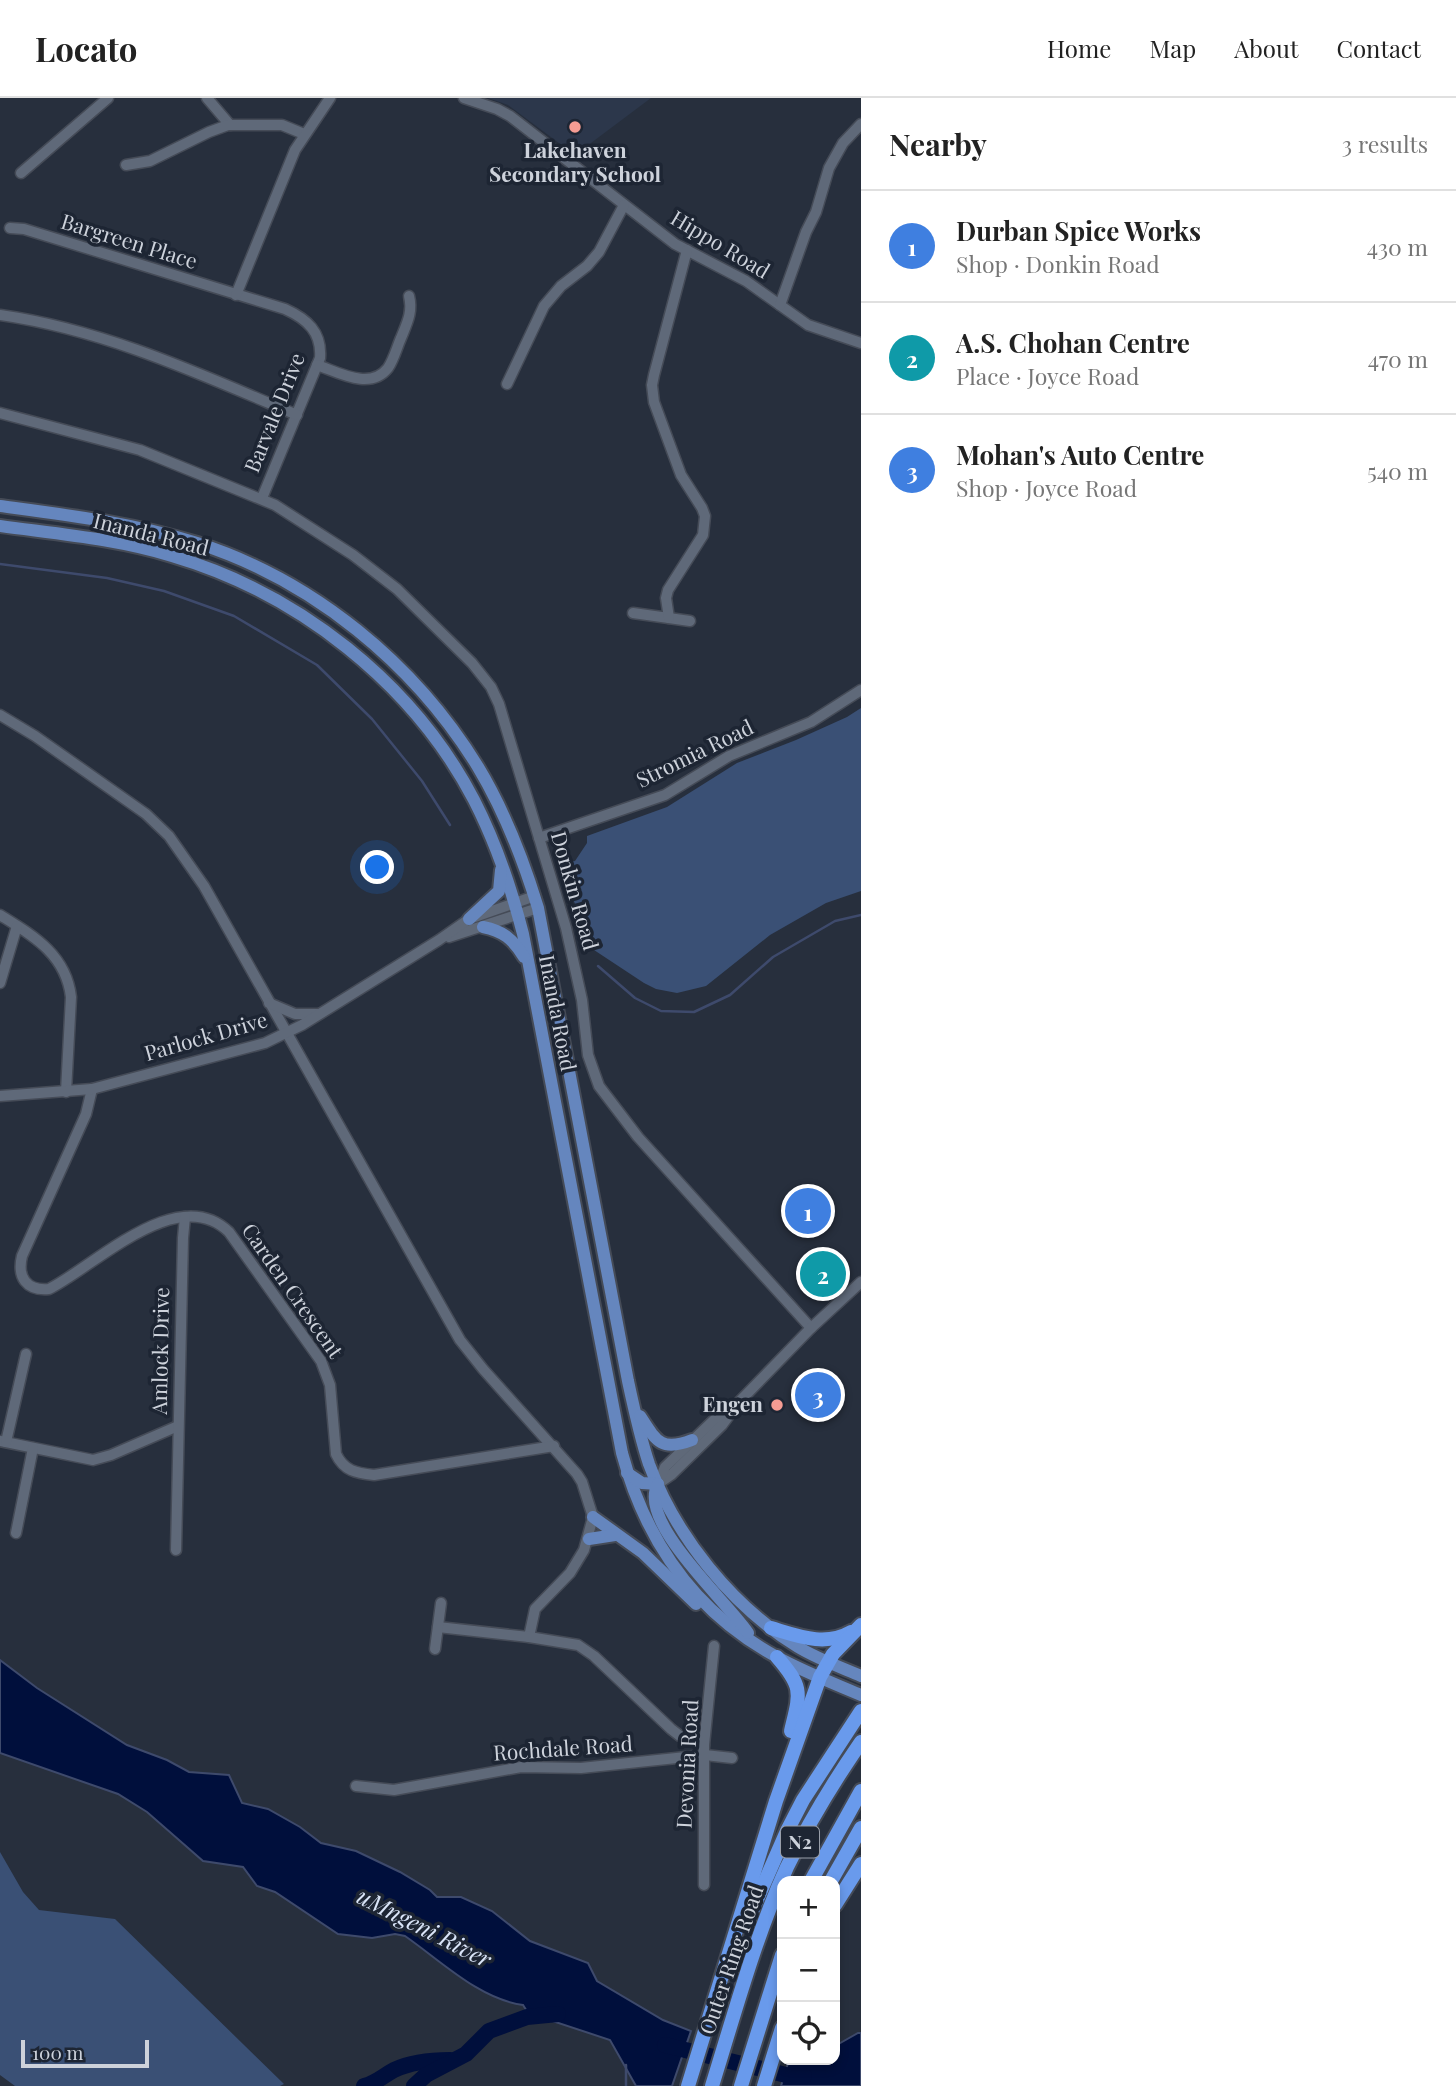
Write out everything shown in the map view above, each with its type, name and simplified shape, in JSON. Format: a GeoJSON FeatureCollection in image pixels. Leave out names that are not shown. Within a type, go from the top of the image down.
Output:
{"type":"FeatureCollection","features":[{"type":"Feature","properties":{"kind":"highway"},"geometry":{"type":"LineString","coordinates":[[771,1628],[822,1641],[844,1636],[860,1626]]}},
{"type":"Feature","properties":{"kind":"highway"},"geometry":{"type":"LineString","coordinates":[[776,1801],[820,1677],[828,1662],[860,1626]]}},
{"type":"Feature","properties":{"kind":"highway"},"geometry":{"type":"LineString","coordinates":[[735,1944],[776,1801],[799,1697],[794,1676],[777,1657]]}},
{"type":"Feature","properties":{"kind":"highway"},"geometry":{"type":"LineString","coordinates":[[688,2086],[735,1944],[798,1811],[861,1711]]}},
{"type":"Feature","properties":{"kind":"highway","name":"Outer Ring Road"},"geometry":{"type":"LineString","coordinates":[[712,2086],[754,1950],[788,1867],[807,1830],[861,1742]]}},
{"type":"Feature","properties":{"kind":"highway","name":"N2"},"geometry":{"type":"LineString","coordinates":[[814,1876],[861,1791]]}},
{"type":"Feature","properties":{"kind":"highway"},"geometry":{"type":"LineString","coordinates":[[834,1876],[861,1828]]}},
{"type":"Feature","properties":{"kind":"highway"},"geometry":{"type":"LineString","coordinates":[[840,1897],[861,1864]]}},
{"type":"Feature","properties":{"kind":"highway"},"geometry":{"type":"LineString","coordinates":[[741,2086],[777,1973]]}},
{"type":"Feature","properties":{"kind":"highway"},"geometry":{"type":"LineString","coordinates":[[764,2086],[777,2044]]}},
{"type":"Feature","properties":{"kind":"main road","name":"Inanda Road"},"geometry":{"type":"LineString","coordinates":[[0,506],[125,525],[200,544],[276,577],[350,625],[389,658],[425,695],[453,730],[496,800],[518,849],[536,902],[634,1407],[643,1443],[658,1484],[682,1528],[709,1565],[747,1607],[799,1647],[861,1675]]}},
{"type":"Feature","properties":{"kind":"main road","name":"Inanda Road"},"geometry":{"type":"LineString","coordinates":[[0,527],[113,542],[173,556],[244,582],[310,620],[376,673],[407,704],[436,740],[467,787],[501,860],[516,908],[617,1432],[627,1472],[645,1520],[678,1574],[707,1605],[754,1643],[777,1657],[860,1695]]}},
{"type":"Feature","properties":{"kind":"main road"},"geometry":{"type":"LineString","coordinates":[[469,919],[499,891],[501,860]]}},
{"type":"Feature","properties":{"kind":"main road"},"geometry":{"type":"LineString","coordinates":[[483,927],[496,929],[512,939],[529,967]]}},
{"type":"Feature","properties":{"kind":"main road"},"geometry":{"type":"LineString","coordinates":[[634,1407],[648,1429],[663,1444],[673,1447],[692,1440]]}},
{"type":"Feature","properties":{"kind":"main road"},"geometry":{"type":"LineString","coordinates":[[627,1472],[642,1483],[658,1484],[654,1493],[654,1505],[681,1554],[743,1626],[754,1643]]}},
{"type":"Feature","properties":{"kind":"main road"},"geometry":{"type":"LineString","coordinates":[[593,1517],[643,1553],[709,1616],[743,1640],[754,1643]]}},
{"type":"Feature","properties":{"kind":"main road"},"geometry":{"type":"LineString","coordinates":[[589,1539],[615,1535]]}},
{"type":"Feature","properties":{"kind":"street"},"geometry":{"type":"LineString","coordinates":[[21,173],[108,98]]}},
{"type":"Feature","properties":{"kind":"street"},"geometry":{"type":"LineString","coordinates":[[207,98],[230,125]]}},
{"type":"Feature","properties":{"kind":"street"},"geometry":{"type":"LineString","coordinates":[[236,295],[295,150],[330,98]]}},
{"type":"Feature","properties":{"kind":"street","name":"Hippo Road"},"geometry":{"type":"LineString","coordinates":[[464,98],[510,116],[675,244],[746,281],[808,325],[861,342]]}},
{"type":"Feature","properties":{"kind":"street"},"geometry":{"type":"LineString","coordinates":[[780,305],[806,232],[816,212],[829,168],[843,143],[861,124]]}},
{"type":"Feature","properties":{"kind":"street"},"geometry":{"type":"LineString","coordinates":[[126,165],[142,164],[209,132],[230,125],[282,125],[304,134]]}},
{"type":"Feature","properties":{"kind":"street"},"geometry":{"type":"LineString","coordinates":[[507,384],[544,306],[561,286],[593,260],[624,205]]}},
{"type":"Feature","properties":{"kind":"street","name":"Bargreen Place"},"geometry":{"type":"LineString","coordinates":[[10,228],[24,229],[236,295]]}},
{"type":"Feature","properties":{"kind":"street"},"geometry":{"type":"LineString","coordinates":[[669,618],[666,598],[668,590],[703,535],[705,526],[702,508],[681,475],[652,394],[654,375],[687,250]]}},
{"type":"Feature","properties":{"kind":"street","name":"Barvale Drive"},"geometry":{"type":"LineString","coordinates":[[0,413],[141,450],[262,498],[317,365],[320,343],[309,323],[285,309],[236,295]]}},
{"type":"Feature","properties":{"kind":"street"},"geometry":{"type":"LineString","coordinates":[[317,365],[355,379],[371,379],[380,375],[390,366],[410,317],[409,296]]}},
{"type":"Feature","properties":{"kind":"street"},"geometry":{"type":"LineString","coordinates":[[0,315],[39,321],[114,341],[178,364],[297,415]]}},
{"type":"Feature","properties":{"kind":"street","name":"Donkin Road"},"geometry":{"type":"LineString","coordinates":[[262,498],[353,555],[375,572],[431,620],[477,668],[491,687],[499,704],[540,838],[577,971],[588,1055],[598,1086],[638,1137],[811,1328]]}},
{"type":"Feature","properties":{"kind":"street"},"geometry":{"type":"LineString","coordinates":[[633,613],[690,621]]}},
{"type":"Feature","properties":{"kind":"street","name":"Stromia Road"},"geometry":{"type":"LineString","coordinates":[[540,838],[665,795],[729,757],[811,722],[861,690]]}},
{"type":"Feature","properties":{"kind":"street"},"geometry":{"type":"LineString","coordinates":[[0,715],[36,736],[127,800],[169,836],[204,886],[460,1340],[482,1369],[554,1446],[582,1482],[593,1517],[589,1539],[570,1573],[535,1609],[529,1637]]}},
{"type":"Feature","properties":{"kind":"street","name":"Parlock Drive"},"geometry":{"type":"LineString","coordinates":[[0,1096],[92,1089],[265,1043],[287,1034],[469,919],[536,902]]}},
{"type":"Feature","properties":{"kind":"street","name":"Parlock Drive"},"geometry":{"type":"LineString","coordinates":[[439,940],[483,927],[516,908]]}},
{"type":"Feature","properties":{"kind":"street"},"geometry":{"type":"LineString","coordinates":[[0,915],[39,939],[48,948],[64,975],[70,992],[66,1092]]}},
{"type":"Feature","properties":{"kind":"street"},"geometry":{"type":"LineString","coordinates":[[0,983],[17,926]]}},
{"type":"Feature","properties":{"kind":"street"},"geometry":{"type":"LineString","coordinates":[[269,1003],[295,1014],[319,1014]]}},
{"type":"Feature","properties":{"kind":"street","name":"Carden Crescent"},"geometry":{"type":"LineString","coordinates":[[92,1089],[86,1114],[22,1256],[23,1280],[34,1288],[49,1289],[149,1226],[173,1217],[212,1220],[229,1232],[321,1362],[330,1385],[336,1454],[349,1470],[374,1475],[554,1446]]}},
{"type":"Feature","properties":{"kind":"street","name":"Amlock Drive"},"geometry":{"type":"LineString","coordinates":[[3,1442],[93,1460],[178,1426],[183,1238],[186,1217]]}},
{"type":"Feature","properties":{"kind":"street"},"geometry":{"type":"LineString","coordinates":[[658,1484],[671,1475],[722,1425],[739,1402],[811,1328],[861,1282]]}},
{"type":"Feature","properties":{"kind":"street"},"geometry":{"type":"LineString","coordinates":[[3,1442],[26,1354]]}},
{"type":"Feature","properties":{"kind":"street"},"geometry":{"type":"LineString","coordinates":[[658,1484],[665,1467],[716,1418],[739,1402]]}},
{"type":"Feature","properties":{"kind":"street"},"geometry":{"type":"LineString","coordinates":[[176,1550],[178,1426]]}},
{"type":"Feature","properties":{"kind":"street"},"geometry":{"type":"LineString","coordinates":[[16,1532],[33,1448]]}},
{"type":"Feature","properties":{"kind":"street"},"geometry":{"type":"LineString","coordinates":[[435,1649],[441,1603]]}},
{"type":"Feature","properties":{"kind":"street"},"geometry":{"type":"LineString","coordinates":[[438,1627],[572,1643],[583,1648],[671,1729],[704,1750]]}},
{"type":"Feature","properties":{"kind":"street","name":"Devonia Road"},"geometry":{"type":"LineString","coordinates":[[704,1885],[704,1750],[714,1646]]}},
{"type":"Feature","properties":{"kind":"street","name":"Rochdale Road"},"geometry":{"type":"LineString","coordinates":[[356,1786],[394,1790],[521,1768],[581,1768],[704,1750],[732,1758]]}},
{"type":"Feature","properties":{"kind":"shaded area","name":"Lakehaven Secondary School"},"geometry":{"type":"Polygon","coordinates":[[[488,98],[651,98],[575,155],[508,105],[488,98]]]}},
{"type":"Feature","properties":{"kind":"shaded area"},"geometry":{"type":"Polygon","coordinates":[[[861,708],[861,891],[826,903],[770,935],[706,986],[677,993],[656,989],[644,983],[594,950],[573,899],[570,862],[575,861],[587,843],[587,836],[667,807],[737,763],[796,740],[861,708]]]}},
{"type":"Feature","properties":{"kind":"shaded area"},"geometry":{"type":"Polygon","coordinates":[[[0,1852],[23,1892],[39,1910],[115,1919],[284,2084],[15,2086],[0,2075],[0,1852]]]}},
{"type":"Feature","properties":{"kind":"water"},"geometry":{"type":"Polygon","coordinates":[[[0,1660],[37,1688],[127,1745],[167,1760],[189,1772],[229,1775],[242,1803],[268,1809],[300,1827],[321,1843],[356,1851],[400,1872],[437,1897],[461,1897],[492,1911],[530,1941],[588,1963],[597,1981],[663,2020],[691,2031],[672,2086],[636,2086],[610,2040],[528,2013],[523,2005],[491,1995],[461,1978],[405,1936],[395,1934],[372,1938],[338,1934],[275,1892],[257,1886],[243,1867],[203,1861],[147,1812],[118,1794],[0,1753],[0,1660]]]}},
{"type":"Feature","properties":{"kind":"water"},"geometry":{"type":"Polygon","coordinates":[[[861,2033],[861,2086],[781,2086],[787,2065],[840,2065],[840,2043],[861,2033]]]}},
{"type":"Feature","properties":{"kind":"waterway"},"geometry":{"type":"LineString","coordinates":[[0,564],[107,578],[164,591],[234,616],[317,665],[372,719],[422,781],[450,825]]}},
{"type":"Feature","properties":{"kind":"waterway"},"geometry":{"type":"LineString","coordinates":[[598,966],[635,998],[661,1011],[694,1012],[730,995],[773,957],[835,921],[861,915]]}},
{"type":"Feature","properties":{"kind":"waterway"},"geometry":{"type":"LineString","coordinates":[[414,2086],[426,2075],[466,2054],[489,2031],[527,2017],[558,2014]]}},
{"type":"Feature","properties":{"kind":"waterway","name":"uMngeni River"},"geometry":{"type":"LineString","coordinates":[[665,2045],[794,2077],[804,2076]]}},
{"type":"Feature","properties":{"kind":"waterway"},"geometry":{"type":"LineString","coordinates":[[364,2086],[407,2065],[450,2060]]}},
{"type":"Feature","properties":{"kind":"waterway"},"geometry":{"type":"LineString","coordinates":[[626,2065],[626,2086]]}},
{"type":"Feature","properties":{"kind":"place","name":"Lakehaven Secondary School"},"geometry":{"type":"Point","coordinates":[575,127]}},
{"type":"Feature","properties":{"kind":"place","name":"Durban Spice Works"},"geometry":{"type":"Point","coordinates":[808,1211]}},
{"type":"Feature","properties":{"kind":"place","name":"A.S. Chohan Centre"},"geometry":{"type":"Point","coordinates":[823,1274]}},
{"type":"Feature","properties":{"kind":"place","name":"Mohan's Auto Centre"},"geometry":{"type":"Point","coordinates":[818,1395]}},
{"type":"Feature","properties":{"kind":"place","name":"Engen"},"geometry":{"type":"Point","coordinates":[777,1405]}}]}
